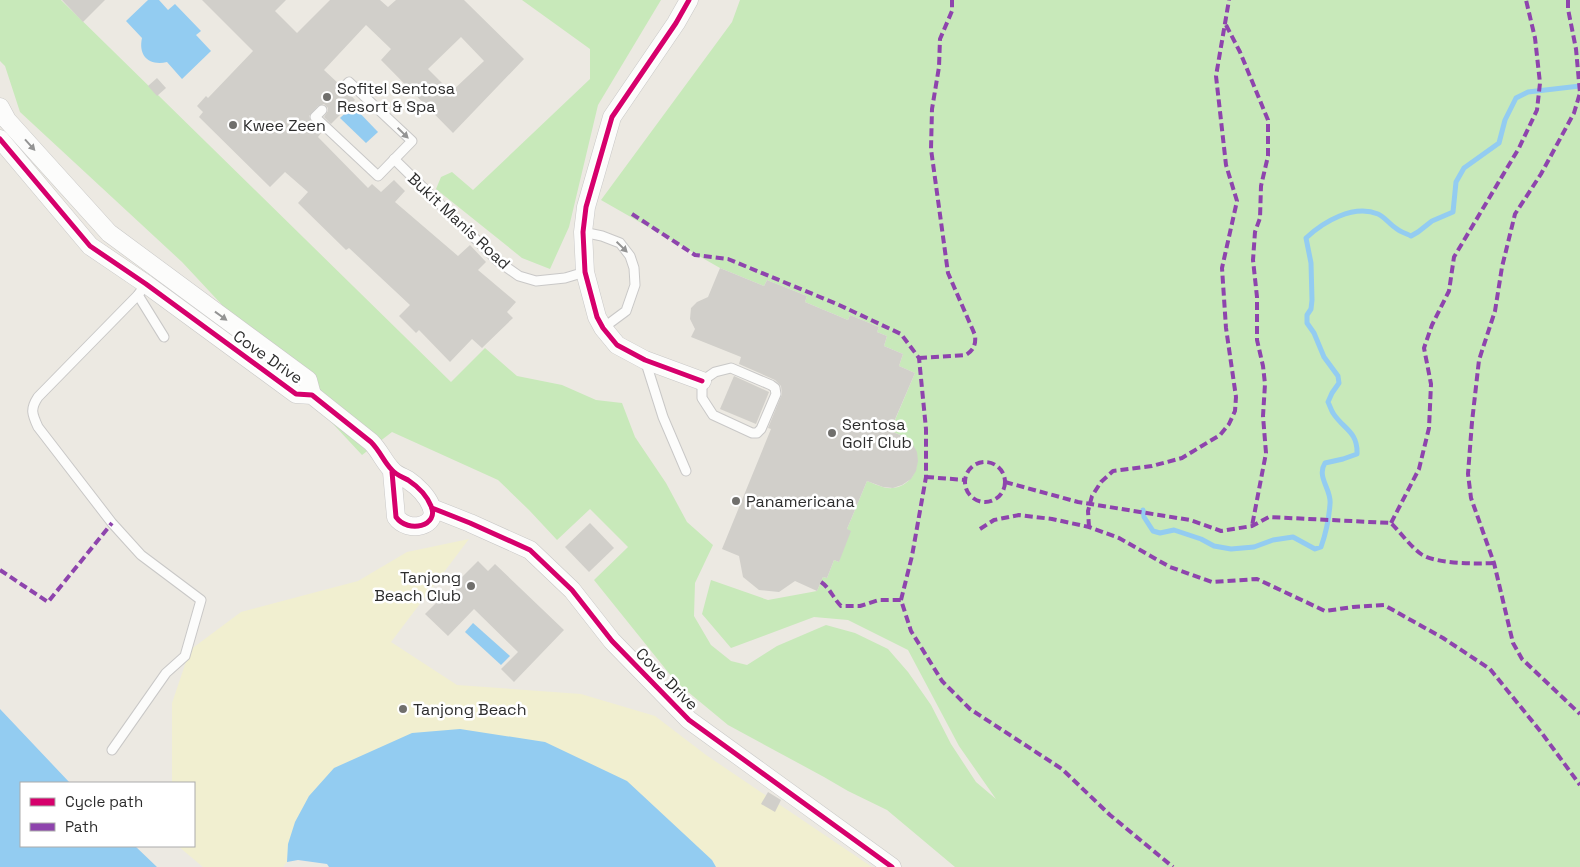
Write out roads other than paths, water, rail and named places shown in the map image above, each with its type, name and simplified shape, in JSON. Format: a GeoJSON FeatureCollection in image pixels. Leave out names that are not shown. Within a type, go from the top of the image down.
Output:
{"type":"FeatureCollection","features":[{"type":"Feature","properties":{"kind":"street"},"geometry":{"type":"LineString","coordinates":[[689,0],[676,23],[612,117],[586,207],[583,232],[585,272],[597,318],[603,328],[617,344],[645,360],[702,381]]}},
{"type":"Feature","properties":{"kind":"street","name":"Cove Drive"},"geometry":{"type":"LineString","coordinates":[[0,107],[7,120],[109,234],[308,380],[312,395]]}},
{"type":"Feature","properties":{"kind":"street","name":"Cove Drive"},"geometry":{"type":"LineString","coordinates":[[0,140],[90,246],[142,290],[296,394],[312,395],[371,442],[392,472],[396,517],[405,525],[415,527],[425,524],[432,515],[432,508],[428,500],[410,481],[392,472]]}},
{"type":"Feature","properties":{"kind":"street"},"geometry":{"type":"LineString","coordinates":[[142,290],[157,269]]}},
{"type":"Feature","properties":{"kind":"street","name":"Cove Drive"},"geometry":{"type":"LineString","coordinates":[[432,508],[530,550],[572,590],[612,641],[689,720],[892,867]]}},
{"type":"Feature","properties":{"kind":"lane"},"geometry":{"type":"LineString","coordinates":[[322,110],[315,117],[378,176],[412,141],[349,82],[343,88]]}},
{"type":"Feature","properties":{"kind":"lane","name":"Bukit Manis Road"},"geometry":{"type":"LineString","coordinates":[[394,159],[499,262],[519,276],[536,281],[565,278],[585,272]]}},
{"type":"Feature","properties":{"kind":"lane"},"geometry":{"type":"LineString","coordinates":[[583,232],[602,236],[620,243],[630,256],[634,268],[635,285],[626,311],[603,328]]}},
{"type":"Feature","properties":{"kind":"lane"},"geometry":{"type":"LineString","coordinates":[[112,750],[166,673],[184,656],[201,600],[141,555],[112,523],[38,427],[32,415],[32,405],[142,290],[164,337]]}},
{"type":"Feature","properties":{"kind":"lane"},"geometry":{"type":"LineString","coordinates":[[645,360],[663,417],[686,471]]}},
{"type":"Feature","properties":{"kind":"lane"},"geometry":{"type":"LineString","coordinates":[[731,368],[776,388],[776,394],[761,429],[757,433],[752,433],[713,415],[702,398],[702,381],[715,372],[731,368]]}},
{"type":"Feature","properties":{"kind":"water"},"geometry":{"type":"Polygon","coordinates":[[[148,0],[159,0],[168,10],[175,4],[201,31],[196,35],[211,51],[182,79],[167,62],[150,61],[143,55],[142,38],[126,21],[148,0]]]}},
{"type":"Feature","properties":{"kind":"water"},"geometry":{"type":"Polygon","coordinates":[[[353,106],[378,132],[366,143],[340,118],[353,106]]]}},
{"type":"Feature","properties":{"kind":"water"},"geometry":{"type":"Polygon","coordinates":[[[473,623],[510,656],[501,665],[465,632],[473,623]]]}},
{"type":"Feature","properties":{"kind":"water"},"geometry":{"type":"Polygon","coordinates":[[[0,709],[69,782],[20,782],[20,847],[136,847],[157,867],[0,867],[0,709]]]}},
{"type":"Feature","properties":{"kind":"water"},"geometry":{"type":"Polygon","coordinates":[[[460,729],[545,742],[627,781],[712,860],[716,867],[329,867],[327,864],[298,860],[287,862],[288,844],[295,822],[309,796],[334,768],[412,733],[460,729]]]}},
{"type":"Feature","properties":{"kind":"waterway"},"geometry":{"type":"LineString","coordinates":[[1143,510],[1144,517],[1153,531],[1160,533],[1174,530],[1201,539],[1214,546],[1231,549],[1254,547],[1273,540],[1293,537],[1315,549],[1321,547],[1330,504],[1329,494],[1322,473],[1323,468],[1325,463],[1357,454],[1357,446],[1352,435],[1332,412],[1328,402],[1339,383],[1338,376],[1324,357],[1314,333],[1307,323],[1307,315],[1311,309],[1312,300],[1311,263],[1306,238],[1321,226],[1339,216],[1359,211],[1378,214],[1394,227],[1411,236],[1432,221],[1453,212],[1456,182],[1464,168],[1499,143],[1505,120],[1516,98],[1528,92],[1580,86]]}},
{"type":"Feature","properties":{"kind":"place","name":"Sofitel Sentosa Resort & Spa"},"geometry":{"type":"Point","coordinates":[327,97]}},
{"type":"Feature","properties":{"kind":"place","name":"Kwee Zeen"},"geometry":{"type":"Point","coordinates":[233,125]}},
{"type":"Feature","properties":{"kind":"place","name":"Sentosa Golf Club"},"geometry":{"type":"Point","coordinates":[832,433]}},
{"type":"Feature","properties":{"kind":"place","name":"Panamericana"},"geometry":{"type":"Point","coordinates":[736,501]}},
{"type":"Feature","properties":{"kind":"place","name":"Tanjong Beach Club"},"geometry":{"type":"Point","coordinates":[471,586]}},
{"type":"Feature","properties":{"kind":"place","name":"Tanjong Beach"},"geometry":{"type":"Point","coordinates":[403,709]}}]}
